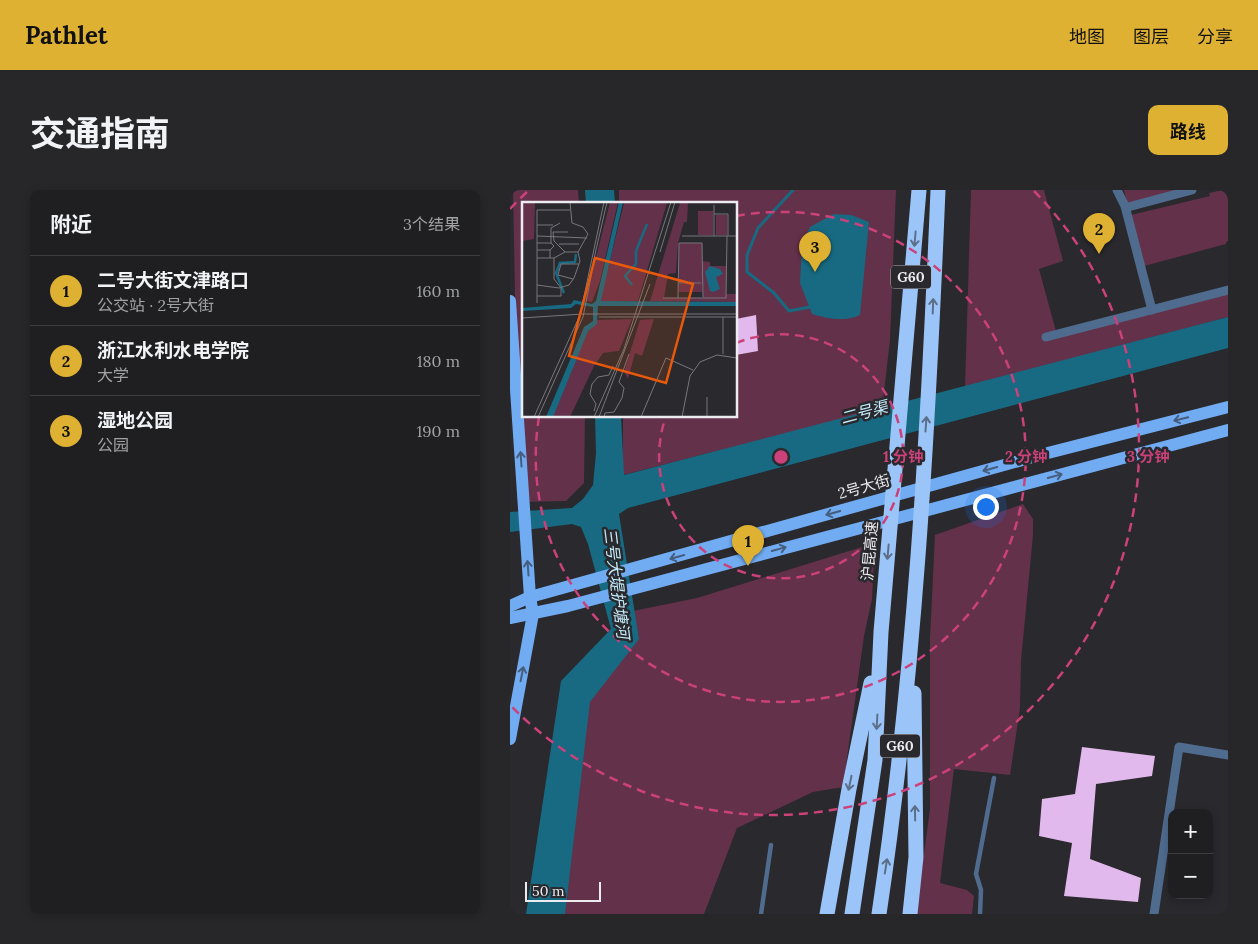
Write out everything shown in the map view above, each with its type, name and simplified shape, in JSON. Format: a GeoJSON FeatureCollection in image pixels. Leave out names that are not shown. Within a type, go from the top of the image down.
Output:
{"type":"FeatureCollection","features":[{"type":"Feature","properties":{"kind":"highway","name":"沪昆高速"},"geometry":{"type":"LineString","coordinates":[[852,914],[875,760],[881,632],[919,190]]}},
{"type":"Feature","properties":{"kind":"highway","name":"G60"},"geometry":{"type":"LineString","coordinates":[[879,914],[888,852],[914,620],[931,355],[938,190]]}},
{"type":"Feature","properties":{"kind":"highway"},"geometry":{"type":"LineString","coordinates":[[910,914],[916,856],[914,620]]}},
{"type":"Feature","properties":{"kind":"highway"},"geometry":{"type":"LineString","coordinates":[[828,914],[849,789],[881,632]]}},
{"type":"Feature","properties":{"kind":"main road"},"geometry":{"type":"LineString","coordinates":[[510,301],[530,598],[533,614],[510,739]]}},
{"type":"Feature","properties":{"kind":"main road","name":"2号大街"},"geometry":{"type":"LineString","coordinates":[[510,606],[581,583],[1040,455],[1228,407]]}},
{"type":"Feature","properties":{"kind":"main road"},"geometry":{"type":"LineString","coordinates":[[510,618],[587,600],[1228,430]]}},
{"type":"Feature","properties":{"kind":"street"},"geometry":{"type":"LineString","coordinates":[[1117,190],[1125,206],[1152,310]]}},
{"type":"Feature","properties":{"kind":"street"},"geometry":{"type":"LineString","coordinates":[[1128,207],[1192,190]]}},
{"type":"Feature","properties":{"kind":"street"},"geometry":{"type":"LineString","coordinates":[[1046,337],[1228,290]]}},
{"type":"Feature","properties":{"kind":"street"},"geometry":{"type":"LineString","coordinates":[[1154,914],[1179,747],[1228,755]]}},
{"type":"Feature","properties":{"kind":"lane"},"geometry":{"type":"LineString","coordinates":[[980,914],[981,890],[976,874],[994,778]]}},
{"type":"Feature","properties":{"kind":"lane"},"geometry":{"type":"LineString","coordinates":[[761,914],[771,845]]}},
{"type":"Feature","properties":{"kind":"shaded area"},"geometry":{"type":"Polygon","coordinates":[[[513,190],[578,190],[579,202],[522,202],[522,418],[585,418],[584,483],[566,501],[519,502],[513,190]]]}},
{"type":"Feature","properties":{"kind":"shaded area"},"geometry":{"type":"Polygon","coordinates":[[[619,190],[896,190],[890,340],[882,409],[623,475],[623,418],[738,418],[738,202],[619,202],[619,190]]]}},
{"type":"Feature","properties":{"kind":"shaded area"},"geometry":{"type":"Polygon","coordinates":[[[971,190],[1044,190],[1063,261],[1039,269],[1057,335],[1228,290],[1228,317],[965,387],[971,190]]]}},
{"type":"Feature","properties":{"kind":"shaded area"},"geometry":{"type":"Polygon","coordinates":[[[1124,190],[1192,190],[1128,207],[1124,190]]]}},
{"type":"Feature","properties":{"kind":"shaded area"},"geometry":{"type":"Polygon","coordinates":[[[1228,190],[1228,241],[1226,244],[1144,266],[1131,215],[1210,196],[1209,193],[1228,190]]]}},
{"type":"Feature","properties":{"kind":"shaded area"},"geometry":{"type":"Polygon","coordinates":[[[1023,504],[1033,519],[1033,535],[1021,661],[1020,708],[1010,775],[954,769],[940,883],[967,890],[974,896],[972,914],[916,914],[930,809],[930,638],[935,535],[1023,504]]]}},
{"type":"Feature","properties":{"kind":"shaded area"},"geometry":{"type":"Polygon","coordinates":[[[875,543],[872,599],[864,636],[843,787],[813,792],[737,828],[704,914],[545,914],[569,693],[628,612],[697,598],[875,543]]]}},
{"type":"Feature","properties":{"kind":"water"},"geometry":{"type":"Polygon","coordinates":[[[585,190],[614,190],[615,202],[586,202],[585,190]]]}},
{"type":"Feature","properties":{"kind":"water"},"geometry":{"type":"Polygon","coordinates":[[[834,214],[851,215],[869,222],[860,315],[842,319],[812,314],[800,283],[802,245],[810,227],[834,214]]]}},
{"type":"Feature","properties":{"kind":"water","name":"三号大堤护塘河"},"geometry":{"type":"Polygon","coordinates":[[[1228,317],[1228,348],[628,508],[619,514],[639,639],[590,702],[565,914],[526,914],[561,681],[611,629],[588,544],[581,527],[572,524],[510,532],[510,512],[572,508],[583,499],[593,485],[596,453],[595,418],[621,418],[624,475],[1228,317]]]}},
{"type":"Feature","properties":{"kind":"building"},"geometry":{"type":"Polygon","coordinates":[[[756,315],[758,351],[738,355],[738,319],[756,315]]]}},
{"type":"Feature","properties":{"kind":"building"},"geometry":{"type":"Polygon","coordinates":[[[1082,747],[1155,756],[1152,776],[1096,784],[1090,859],[1141,878],[1138,902],[1064,896],[1072,843],[1039,836],[1042,799],[1075,794],[1082,747]]]}},
{"type":"Feature","properties":{"kind":"waterway"},"geometry":{"type":"LineString","coordinates":[[793,190],[758,228],[747,255],[747,272],[774,293],[789,311],[810,307]]}},
{"type":"Feature","properties":{"kind":"place","name":"浙江水利水电学院"},"geometry":{"type":"Point","coordinates":[1099,254]}},
{"type":"Feature","properties":{"kind":"place","name":"湿地公园"},"geometry":{"type":"Point","coordinates":[815,272]}},
{"type":"Feature","properties":{"kind":"place","name":"二号大街文津路口"},"geometry":{"type":"Point","coordinates":[748,566]}},
{"type":"Feature","properties":{"kind":"water label","name":"二号渠"},"geometry":{"type":"Point","coordinates":[864,412]}}]}
